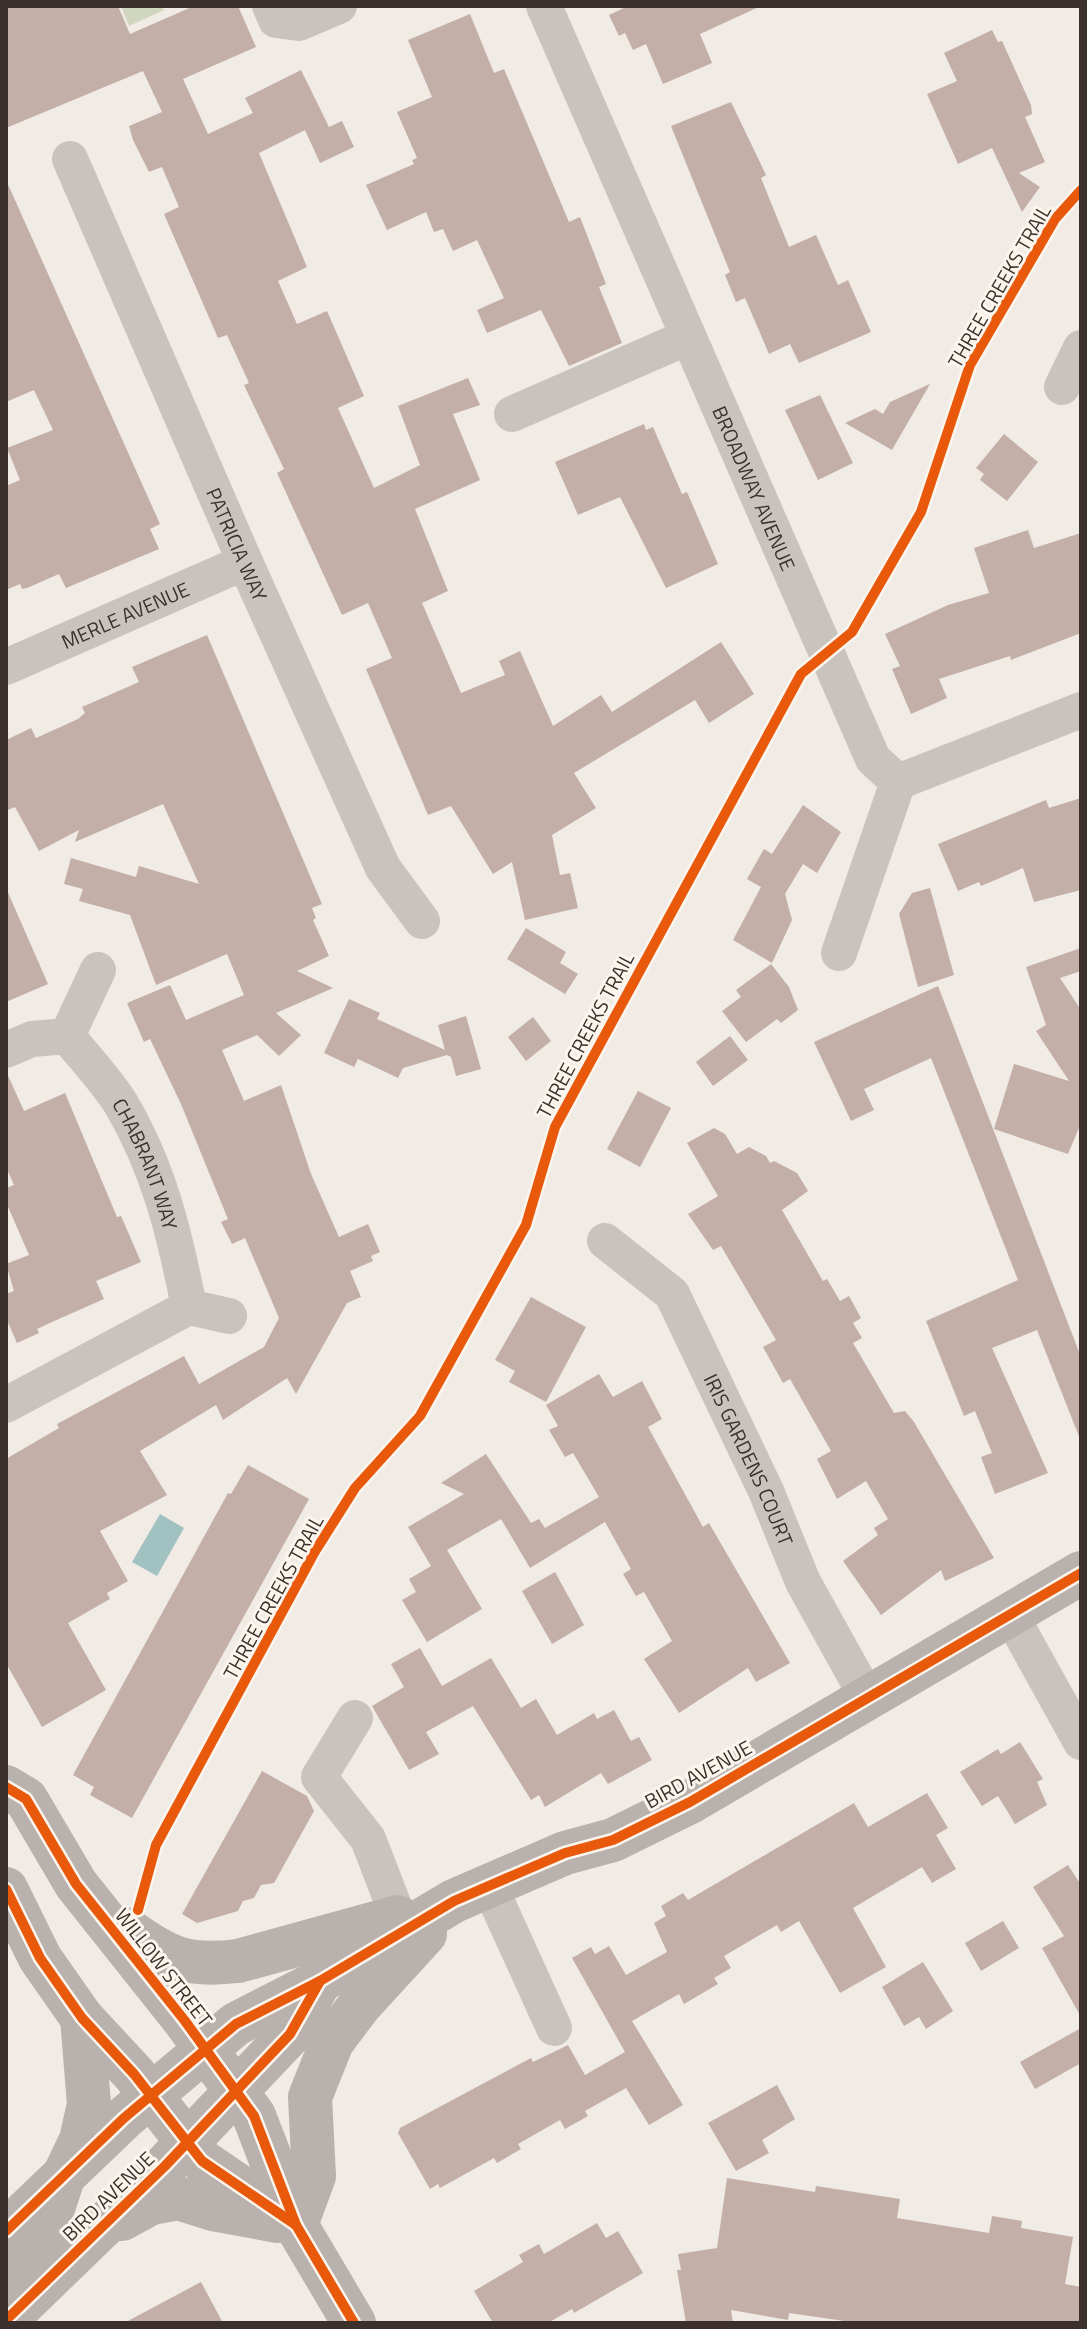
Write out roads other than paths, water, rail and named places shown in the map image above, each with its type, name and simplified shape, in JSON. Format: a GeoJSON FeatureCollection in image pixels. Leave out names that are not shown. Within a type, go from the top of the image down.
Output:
{"type":"FeatureCollection","features":[{"type":"Feature","properties":{"kind":"main road","name":"BIRD AVENUE"},"geometry":{"type":"LineString","coordinates":[[6,2231],[151,2096],[236,2024],[320,1981],[471,1893],[565,1853],[626,1833],[690,1802],[1081,1573]]}},
{"type":"Feature","properties":{"kind":"main road","name":"WILLOW STREET"},"geometry":{"type":"LineString","coordinates":[[6,1787],[26,1799],[76,1884],[254,2116],[296,2225],[354,2323]]}},
{"type":"Feature","properties":{"kind":"main road","name":"BIRD AVENUE"},"geometry":{"type":"LineString","coordinates":[[76,1884],[157,1951],[199,1965],[403,1932]]}},
{"type":"Feature","properties":{"kind":"main road","name":"WILLOW STREET"},"geometry":{"type":"LineString","coordinates":[[6,1889],[40,1958],[82,2018],[151,2096],[202,2161],[296,2225]]}},
{"type":"Feature","properties":{"kind":"main road"},"geometry":{"type":"LineString","coordinates":[[98,2232],[151,2203],[178,2198],[213,2209],[296,2225],[314,2176],[309,2115],[316,2081],[332,2042],[403,1932]]}},
{"type":"Feature","properties":{"kind":"main road","name":"BIRD AVENUE"},"geometry":{"type":"LineString","coordinates":[[6,2320],[188,2142],[290,2034],[320,1981]]}},
{"type":"Feature","properties":{"kind":"main road"},"geometry":{"type":"LineString","coordinates":[[6,2272],[46,2229],[63,2178],[81,2140],[89,2104],[82,2018]]}},
{"type":"Feature","properties":{"kind":"street"},"geometry":{"type":"LineString","coordinates":[[270,6],[276,20],[299,23],[339,6]]}},
{"type":"Feature","properties":{"kind":"street","name":"BROADWAY AVENUE"},"geometry":{"type":"LineString","coordinates":[[544,6],[873,759],[898,782]]}},
{"type":"Feature","properties":{"kind":"street","name":"PATRICIA WAY"},"geometry":{"type":"LineString","coordinates":[[70,159],[245,562],[383,868],[422,921]]}},
{"type":"Feature","properties":{"kind":"street"},"geometry":{"type":"LineString","coordinates":[[512,414],[688,337]]}},
{"type":"Feature","properties":{"kind":"street"},"geometry":{"type":"LineString","coordinates":[[1062,387],[1081,348]]}},
{"type":"Feature","properties":{"kind":"street","name":"MERLE AVENUE"},"geometry":{"type":"LineString","coordinates":[[6,667],[245,562]]}},
{"type":"Feature","properties":{"kind":"street"},"geometry":{"type":"LineString","coordinates":[[839,953],[898,782],[1081,710]]}},
{"type":"Feature","properties":{"kind":"street"},"geometry":{"type":"LineString","coordinates":[[6,1050],[32,1039],[67,1036],[98,970]]}},
{"type":"Feature","properties":{"kind":"street","name":"CHABRANT WAY"},"geometry":{"type":"LineString","coordinates":[[67,1036],[120,1102],[156,1171],[176,1238],[189,1307]]}},
{"type":"Feature","properties":{"kind":"street","name":"IRIS GARDENS COURT"},"geometry":{"type":"LineString","coordinates":[[605,1241],[672,1294],[766,1491],[803,1582],[868,1699]]}},
{"type":"Feature","properties":{"kind":"street"},"geometry":{"type":"LineString","coordinates":[[6,1405],[189,1307],[229,1316]]}},
{"type":"Feature","properties":{"kind":"street"},"geometry":{"type":"LineString","coordinates":[[1010,1614],[1081,1742]]}},
{"type":"Feature","properties":{"kind":"street"},"geometry":{"type":"LineString","coordinates":[[355,1718],[319,1777],[368,1839],[403,1932]]}},
{"type":"Feature","properties":{"kind":"street"},"geometry":{"type":"LineString","coordinates":[[471,1893],[554,2028]]}},
{"type":"Feature","properties":{"kind":"water"},"geometry":{"type":"Polygon","coordinates":[[[160,1514],[184,1528],[157,1576],[132,1562],[160,1514]]]}}]}
